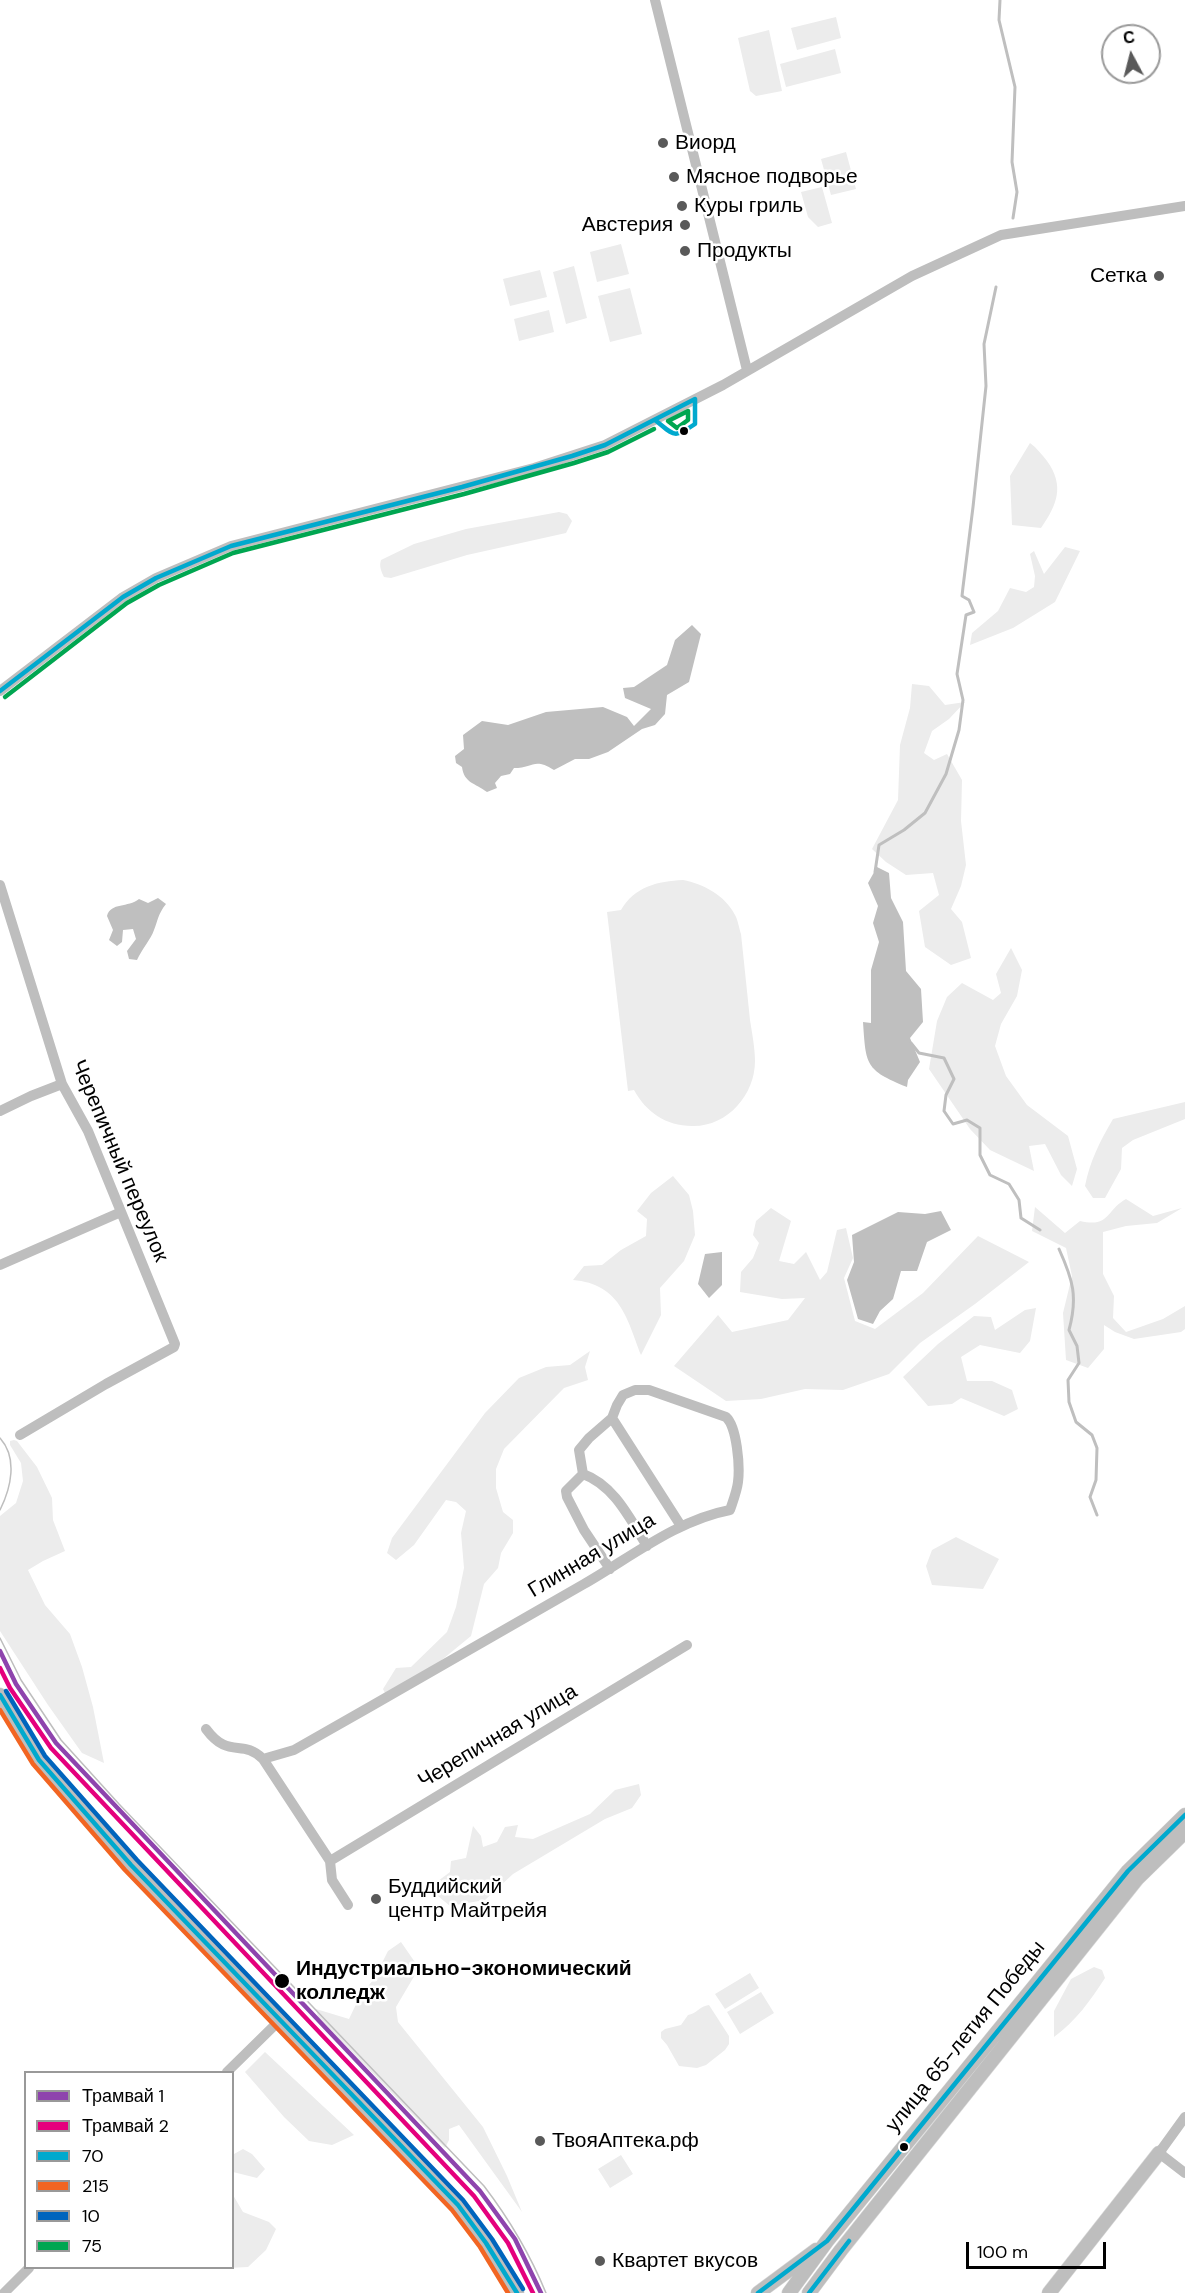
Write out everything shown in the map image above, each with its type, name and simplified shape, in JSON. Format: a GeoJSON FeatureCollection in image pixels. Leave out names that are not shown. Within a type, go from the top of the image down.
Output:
{"type":"FeatureCollection","features":[{"type":"Feature","properties":{"kind":"main road"},"geometry":{"type":"LineString","coordinates":[[0,1695],[39,1760],[131,1865],[458,2205],[518,2293]]}},
{"type":"Feature","properties":{"kind":"main road","name":"улица 65-летия Победы"},"geometry":{"type":"LineString","coordinates":[[789,2293],[828,2241],[1128,1870],[1185,1815]]}},
{"type":"Feature","properties":{"kind":"main road","name":"улица 65-летия Победы"},"geometry":{"type":"LineString","coordinates":[[809,2293],[1137,1880],[1185,1832]]}},
{"type":"Feature","properties":{"kind":"main road"},"geometry":{"type":"LineString","coordinates":[[1049,2293],[1159,2153]]}},
{"type":"Feature","properties":{"kind":"main road"},"geometry":{"type":"LineString","coordinates":[[758,2293],[828,2241]]}},
{"type":"Feature","properties":{"kind":"main road"},"geometry":{"type":"LineString","coordinates":[[502,2267],[507,2293]]}},
{"type":"Feature","properties":{"kind":"street"},"geometry":{"type":"LineString","coordinates":[[655,0],[747,370]]}},
{"type":"Feature","properties":{"kind":"street"},"geometry":{"type":"LineString","coordinates":[[0,691],[123,597],[167,573],[231,546],[513,474],[605,445],[723,385],[912,276],[1001,235],[1185,206]]}},
{"type":"Feature","properties":{"kind":"street","name":"Черепичный переулок"},"geometry":{"type":"LineString","coordinates":[[0,885],[62,1084],[88,1131],[174,1338],[174,1347],[106,1383],[20,1435]]}},
{"type":"Feature","properties":{"kind":"street"},"geometry":{"type":"LineString","coordinates":[[0,1111],[62,1084]]}},
{"type":"Feature","properties":{"kind":"street"},"geometry":{"type":"LineString","coordinates":[[0,1264],[121,1212]]}},
{"type":"Feature","properties":{"kind":"street","name":"Глинная улица"},"geometry":{"type":"LineString","coordinates":[[263,1759],[294,1750],[681,1526],[707,1514],[730,1510],[738,1481],[738,1458],[731,1422],[726,1417],[649,1390],[635,1390],[624,1395],[612,1418],[579,1450],[579,1478]]}},
{"type":"Feature","properties":{"kind":"street"},"geometry":{"type":"LineString","coordinates":[[612,1418],[681,1526]]}},
{"type":"Feature","properties":{"kind":"street"},"geometry":{"type":"LineString","coordinates":[[610,1569],[584,1530],[567,1497],[566,1491],[579,1478],[593,1478],[619,1502],[647,1546]]}},
{"type":"Feature","properties":{"kind":"street","name":"Черепичная улица"},"geometry":{"type":"LineString","coordinates":[[330,1861],[687,1646]]}},
{"type":"Feature","properties":{"kind":"street"},"geometry":{"type":"LineString","coordinates":[[206,1729],[216,1742],[229,1749],[246,1749],[256,1752],[263,1759],[330,1861],[332,1880],[348,1905]]}},
{"type":"Feature","properties":{"kind":"street"},"geometry":{"type":"LineString","coordinates":[[229,2071],[280,2020]]}},
{"type":"Feature","properties":{"kind":"street"},"geometry":{"type":"LineString","coordinates":[[1185,2117],[1159,2153],[1185,2173]]}},
{"type":"Feature","properties":{"kind":"street"},"geometry":{"type":"LineString","coordinates":[[4,2293],[28,2269]]}},
{"type":"Feature","properties":{"kind":"shaded area"},"geometry":{"type":"Polygon","coordinates":[[[836,17],[841,38],[797,50],[791,28],[836,17]]]}},
{"type":"Feature","properties":{"kind":"shaded area"},"geometry":{"type":"Polygon","coordinates":[[[769,30],[782,91],[756,96],[750,91],[738,38],[769,30]]]}},
{"type":"Feature","properties":{"kind":"shaded area"},"geometry":{"type":"Polygon","coordinates":[[[835,49],[841,73],[786,87],[780,64],[835,49]]]}},
{"type":"Feature","properties":{"kind":"shaded area"},"geometry":{"type":"Polygon","coordinates":[[[846,152],[856,189],[831,195],[821,159],[846,152]]]}},
{"type":"Feature","properties":{"kind":"shaded area"},"geometry":{"type":"Polygon","coordinates":[[[822,187],[832,223],[818,227],[808,217],[801,192],[822,187]]]}},
{"type":"Feature","properties":{"kind":"shaded area"},"geometry":{"type":"Polygon","coordinates":[[[621,244],[629,274],[597,282],[590,252],[621,244]]]}},
{"type":"Feature","properties":{"kind":"shaded area"},"geometry":{"type":"Polygon","coordinates":[[[574,266],[587,318],[566,324],[553,272],[574,266]]]}},
{"type":"Feature","properties":{"kind":"shaded area"},"geometry":{"type":"Polygon","coordinates":[[[540,270],[547,297],[510,306],[503,279],[540,270]]]}},
{"type":"Feature","properties":{"kind":"shaded area"},"geometry":{"type":"Polygon","coordinates":[[[630,288],[642,334],[610,342],[598,296],[630,288]]]}},
{"type":"Feature","properties":{"kind":"shaded area"},"geometry":{"type":"Polygon","coordinates":[[[549,310],[554,332],[519,341],[514,319],[549,310]]]}},
{"type":"Feature","properties":{"kind":"shaded area"},"geometry":{"type":"Polygon","coordinates":[[[1030,443],[1047,461],[1056,479],[1055,503],[1041,528],[1012,525],[1010,476],[1030,443]]]}},
{"type":"Feature","properties":{"kind":"shaded area"},"geometry":{"type":"Polygon","coordinates":[[[559,512],[567,514],[572,521],[566,533],[467,555],[391,578],[384,577],[381,571],[381,560],[414,544],[466,529],[559,512]]]}},
{"type":"Feature","properties":{"kind":"shaded area"},"geometry":{"type":"Polygon","coordinates":[[[1065,547],[1080,551],[1055,602],[1013,628],[970,645],[972,633],[998,611],[1010,588],[1026,592],[1034,587],[1035,576],[1030,554],[1034,551],[1044,574],[1065,547]]]}},
{"type":"Feature","properties":{"kind":"shaded area"},"geometry":{"type":"Polygon","coordinates":[[[692,625],[701,634],[689,682],[667,695],[665,714],[655,725],[642,729],[608,752],[589,759],[575,759],[554,770],[542,764],[514,768],[510,774],[501,776],[495,783],[497,788],[487,792],[468,780],[462,767],[456,763],[455,756],[464,749],[463,735],[482,721],[508,725],[546,712],[603,707],[627,717],[634,726],[651,709],[625,698],[623,688],[634,687],[667,665],[675,640],[692,625]]]}},
{"type":"Feature","properties":{"kind":"shaded area"},"geometry":{"type":"Polygon","coordinates":[[[912,684],[929,686],[945,705],[965,702],[949,719],[932,731],[924,753],[934,760],[947,754],[962,780],[961,821],[966,865],[961,886],[951,909],[962,922],[971,958],[951,965],[925,947],[919,911],[939,895],[933,873],[906,875],[886,862],[872,849],[898,800],[900,745],[910,708],[912,684]]]}},
{"type":"Feature","properties":{"kind":"shaded area"},"geometry":{"type":"Polygon","coordinates":[[[877,867],[889,873],[891,898],[903,922],[906,971],[921,989],[923,1022],[910,1038],[920,1062],[908,1080],[907,1087],[875,1070],[870,1064],[865,1048],[863,1022],[871,1023],[871,970],[879,942],[873,923],[878,906],[868,883],[877,867]]]}},
{"type":"Feature","properties":{"kind":"shaded area"},"geometry":{"type":"Polygon","coordinates":[[[683,880],[713,891],[731,908],[736,917],[741,934],[755,1056],[754,1074],[750,1086],[737,1107],[717,1121],[692,1126],[665,1120],[644,1105],[634,1090],[628,1091],[607,912],[621,910],[633,896],[648,887],[683,880]]]}},
{"type":"Feature","properties":{"kind":"shaded area"},"geometry":{"type":"Polygon","coordinates":[[[158,898],[166,904],[153,933],[137,960],[129,959],[127,951],[136,939],[133,929],[123,930],[122,942],[117,946],[109,940],[113,930],[107,916],[116,907],[139,899],[148,903],[158,898]]]}},
{"type":"Feature","properties":{"kind":"shaded area"},"geometry":{"type":"Polygon","coordinates":[[[1011,948],[1022,970],[1017,996],[1001,1024],[995,1046],[1006,1076],[1027,1105],[1068,1136],[1077,1169],[1072,1186],[1061,1175],[1045,1144],[1029,1146],[1034,1171],[990,1150],[970,1129],[929,1069],[937,1021],[947,997],[962,983],[993,1000],[1001,993],[996,974],[1011,948]]]}},
{"type":"Feature","properties":{"kind":"shaded area"},"geometry":{"type":"Polygon","coordinates":[[[1185,1102],[1185,1119],[1133,1140],[1122,1148],[1121,1169],[1105,1198],[1093,1198],[1085,1186],[1087,1177],[1096,1151],[1113,1119],[1185,1102]]]}},
{"type":"Feature","properties":{"kind":"shaded area"},"geometry":{"type":"Polygon","coordinates":[[[673,1176],[689,1195],[695,1235],[684,1261],[660,1288],[661,1315],[641,1355],[626,1316],[611,1296],[601,1288],[573,1280],[584,1266],[602,1265],[621,1250],[646,1236],[647,1219],[637,1211],[651,1193],[673,1176]]]}},
{"type":"Feature","properties":{"kind":"shaded area"},"geometry":{"type":"Polygon","coordinates":[[[1126,1199],[1153,1216],[1182,1208],[1157,1223],[1126,1226],[1103,1232],[1103,1274],[1114,1296],[1113,1318],[1126,1332],[1163,1319],[1185,1306],[1185,1329],[1181,1332],[1134,1339],[1104,1325],[1104,1349],[1088,1368],[1066,1360],[1063,1313],[1072,1276],[1066,1248],[1032,1231],[1035,1207],[1065,1233],[1080,1221],[1090,1223],[1102,1220],[1126,1199]]]}},
{"type":"Feature","properties":{"kind":"shaded area"},"geometry":{"type":"Polygon","coordinates":[[[771,1208],[791,1221],[779,1261],[794,1264],[806,1252],[820,1280],[827,1272],[837,1230],[846,1228],[853,1258],[844,1278],[855,1321],[875,1329],[923,1293],[978,1236],[1029,1262],[920,1343],[889,1374],[843,1390],[805,1389],[761,1399],[726,1401],[674,1366],[718,1315],[732,1332],[788,1320],[805,1298],[782,1299],[740,1292],[741,1272],[753,1258],[759,1243],[753,1235],[756,1221],[771,1208]]]}},
{"type":"Feature","properties":{"kind":"shaded area"},"geometry":{"type":"Polygon","coordinates":[[[941,1211],[951,1230],[927,1242],[917,1271],[901,1271],[893,1299],[880,1311],[873,1324],[858,1319],[847,1280],[854,1262],[852,1235],[898,1212],[925,1214],[941,1211]]]}},
{"type":"Feature","properties":{"kind":"shaded area"},"geometry":{"type":"Polygon","coordinates":[[[722,1252],[722,1285],[709,1298],[698,1284],[705,1254],[722,1252]]]}},
{"type":"Feature","properties":{"kind":"shaded area"},"geometry":{"type":"Polygon","coordinates":[[[1036,1308],[1030,1341],[1020,1353],[980,1345],[961,1357],[967,1381],[992,1381],[1012,1390],[1018,1409],[1004,1416],[961,1398],[952,1404],[928,1406],[903,1377],[938,1344],[974,1316],[991,1317],[995,1330],[1025,1310],[1036,1308]]]}},
{"type":"Feature","properties":{"kind":"shaded area"},"geometry":{"type":"Polygon","coordinates":[[[590,1351],[585,1367],[588,1380],[564,1388],[504,1449],[496,1469],[496,1488],[503,1512],[513,1520],[513,1533],[501,1553],[498,1568],[484,1584],[471,1636],[432,1668],[386,1695],[383,1689],[396,1668],[411,1667],[447,1632],[456,1607],[464,1568],[461,1533],[466,1511],[456,1502],[446,1500],[414,1545],[396,1560],[387,1553],[392,1538],[485,1413],[519,1378],[546,1367],[570,1365],[590,1351]]]}},
{"type":"Feature","properties":{"kind":"shaded area"},"geometry":{"type":"Polygon","coordinates":[[[14,1440],[37,1467],[52,1498],[53,1520],[65,1551],[28,1570],[45,1605],[70,1634],[93,1707],[104,1763],[82,1753],[0,1631],[0,1516],[16,1503],[23,1481],[21,1463],[10,1445],[10,1441],[14,1440]]]}},
{"type":"Feature","properties":{"kind":"shaded area"},"geometry":{"type":"Polygon","coordinates":[[[956,1537],[999,1559],[983,1589],[932,1585],[926,1566],[932,1550],[956,1537]]]}},
{"type":"Feature","properties":{"kind":"shaded area"},"geometry":{"type":"Polygon","coordinates":[[[639,1784],[641,1795],[632,1808],[605,1819],[513,1874],[485,1900],[450,1906],[432,1891],[438,1881],[450,1872],[451,1861],[466,1858],[473,1826],[481,1836],[483,1847],[497,1842],[505,1827],[518,1825],[515,1837],[533,1839],[590,1814],[615,1790],[639,1784]]]}},
{"type":"Feature","properties":{"kind":"shaded area"},"geometry":{"type":"Polygon","coordinates":[[[401,1942],[419,1968],[396,2007],[398,2022],[483,2127],[522,2212],[459,2125],[449,2129],[449,2140],[445,2148],[318,2017],[316,2009],[349,2019],[360,1996],[374,1979],[388,1951],[401,1942]]]}},
{"type":"Feature","properties":{"kind":"shaded area"},"geometry":{"type":"Polygon","coordinates":[[[1094,1967],[1102,1970],[1105,1978],[1082,2010],[1054,2037],[1054,2011],[1071,1979],[1094,1967]]]}},
{"type":"Feature","properties":{"kind":"shaded area"},"geometry":{"type":"Polygon","coordinates":[[[750,1973],[759,1988],[725,2009],[715,1994],[750,1973]]]}},
{"type":"Feature","properties":{"kind":"shaded area"},"geometry":{"type":"Polygon","coordinates":[[[761,1992],[774,2013],[740,2034],[727,2012],[761,1992]]]}},
{"type":"Feature","properties":{"kind":"shaded area"},"geometry":{"type":"Polygon","coordinates":[[[709,2005],[729,2036],[729,2044],[706,2065],[697,2068],[679,2066],[661,2038],[661,2032],[681,2025],[688,2015],[709,2005]]]}},
{"type":"Feature","properties":{"kind":"shaded area"},"geometry":{"type":"Polygon","coordinates":[[[265,2052],[354,2135],[332,2145],[309,2141],[284,2117],[245,2072],[265,2052]]]}},
{"type":"Feature","properties":{"kind":"shaded area"},"geometry":{"type":"Polygon","coordinates":[[[243,2149],[252,2154],[265,2169],[257,2178],[234,2172],[234,2154],[243,2149]]]}},
{"type":"Feature","properties":{"kind":"shaded area"},"geometry":{"type":"Polygon","coordinates":[[[621,2155],[633,2174],[610,2188],[598,2169],[621,2155]]]}},
{"type":"Feature","properties":{"kind":"shaded area"},"geometry":{"type":"Polygon","coordinates":[[[234,2197],[243,2212],[269,2222],[276,2229],[266,2250],[248,2267],[234,2268],[234,2197]]]}},
{"type":"Feature","properties":{"kind":"waterway"},"geometry":{"type":"LineString","coordinates":[[1000,0],[999,20],[1015,87],[1012,162],[1017,192],[1013,218]]}},
{"type":"Feature","properties":{"kind":"waterway"},"geometry":{"type":"LineString","coordinates":[[875,872],[879,845],[904,830],[925,813],[946,774],[959,730],[963,700],[957,674],[966,615],[974,612],[969,600],[962,596],[986,386],[984,344],[996,287]]}},
{"type":"Feature","properties":{"kind":"waterway"},"geometry":{"type":"LineString","coordinates":[[911,1043],[919,1053],[944,1058],[954,1079],[946,1095],[944,1111],[953,1124],[967,1120],[980,1128],[980,1155],[990,1175],[1009,1184],[1019,1200],[1021,1218],[1040,1230]]}},
{"type":"Feature","properties":{"kind":"waterway"},"geometry":{"type":"LineString","coordinates":[[1059,1249],[1073,1289],[1073,1308],[1069,1330],[1077,1346],[1079,1363],[1068,1380],[1069,1402],[1076,1422],[1092,1435],[1097,1448],[1096,1480],[1090,1497],[1097,1515]]}},
{"type":"Feature","properties":{"kind":"tram line"},"geometry":{"type":"LineString","coordinates":[[0,1438],[6,1446],[11,1464],[10,1483],[0,1510]]}},
{"type":"Feature","properties":{"kind":"tram line"},"geometry":{"type":"LineString","coordinates":[[0,1638],[21,1680],[61,1740],[119,1804],[484,2186],[519,2238],[546,2293]]}},
{"type":"Feature","properties":{"kind":"tram line","name":"1"},"geometry":{"type":"LineString","coordinates":[[0,1651],[16,1684],[56,1743],[480,2191],[515,2239],[541,2293]]}},
{"type":"Feature","properties":{"kind":"tram line","name":"2"},"geometry":{"type":"LineString","coordinates":[[0,1668],[10,1688],[51,1748],[474,2196],[508,2243],[533,2293]]}},
{"type":"Feature","properties":{"kind":"transit line","name":"70"},"geometry":{"type":"LineString","coordinates":[[0,691],[123,597],[156,578],[231,546],[462,487],[572,456],[605,445],[695,399],[695,424],[682,432],[674,434],[655,420]]}},
{"type":"Feature","properties":{"kind":"transit line","name":"75"},"geometry":{"type":"LineString","coordinates":[[688,411],[688,420],[677,428],[668,421],[688,411]]}},
{"type":"Feature","properties":{"kind":"transit line","name":"75"},"geometry":{"type":"LineString","coordinates":[[5,697],[127,603],[159,585],[233,553],[464,494],[574,463],[608,452],[654,429]]}},
{"type":"Feature","properties":{"kind":"transit line","name":"10"},"geometry":{"type":"LineString","coordinates":[[6,1691],[45,1756],[137,1860],[463,2200],[492,2239],[523,2289]]}},
{"type":"Feature","properties":{"kind":"transit line","name":"70"},"geometry":{"type":"LineString","coordinates":[[0,1695],[39,1760],[131,1865],[458,2205],[486,2243],[517,2293]]}},
{"type":"Feature","properties":{"kind":"transit line","name":"215"},"geometry":{"type":"LineString","coordinates":[[0,1710],[33,1764],[125,1870],[452,2210],[480,2247],[508,2293]]}},
{"type":"Feature","properties":{"kind":"transit line","name":"70"},"geometry":{"type":"LineString","coordinates":[[758,2293],[827,2241],[1128,1871],[1185,1815]]}},
{"type":"Feature","properties":{"kind":"transit line","name":"70"},"geometry":{"type":"LineString","coordinates":[[809,2293],[849,2241]]}},
{"type":"Feature","properties":{"kind":"place","name":"Виорд"},"geometry":{"type":"Point","coordinates":[663,143]}},
{"type":"Feature","properties":{"kind":"place","name":"Мясное подворье"},"geometry":{"type":"Point","coordinates":[674,177]}},
{"type":"Feature","properties":{"kind":"place","name":"Куры гриль"},"geometry":{"type":"Point","coordinates":[682,206]}},
{"type":"Feature","properties":{"kind":"place","name":"Австерия"},"geometry":{"type":"Point","coordinates":[685,225]}},
{"type":"Feature","properties":{"kind":"place","name":"Продукты"},"geometry":{"type":"Point","coordinates":[685,251]}},
{"type":"Feature","properties":{"kind":"place","name":"Сетка"},"geometry":{"type":"Point","coordinates":[1159,276]}},
{"type":"Feature","properties":{"kind":"place","name":"Буддийский центр Майтрейя"},"geometry":{"type":"Point","coordinates":[376,1899]}},
{"type":"Feature","properties":{"kind":"place","name":"Индустриально-экономический колледж"},"geometry":{"type":"Point","coordinates":[282,1981]}},
{"type":"Feature","properties":{"kind":"place","name":"ТвояАптека.рф"},"geometry":{"type":"Point","coordinates":[540,2141]}},
{"type":"Feature","properties":{"kind":"place","name":"Квартет вкусов"},"geometry":{"type":"Point","coordinates":[600,2261]}}]}
